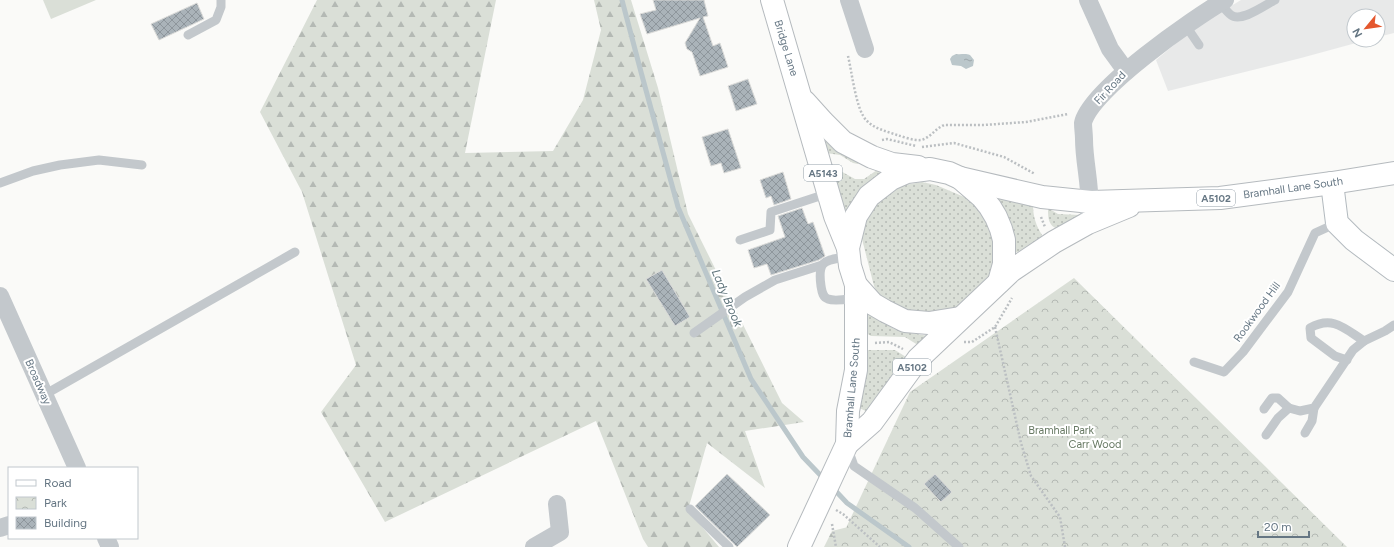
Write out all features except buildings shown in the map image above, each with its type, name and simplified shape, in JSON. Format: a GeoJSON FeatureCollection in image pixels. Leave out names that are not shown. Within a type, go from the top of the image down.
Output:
{"type":"FeatureCollection","features":[{"type":"Feature","properties":{"kind":"main road","name":"Bridge Lane"},"geometry":{"type":"LineString","coordinates":[[772,0],[835,216],[848,252]]}},
{"type":"Feature","properties":{"kind":"main road","name":"Bridge Lane"},"geometry":{"type":"LineString","coordinates":[[801,96],[823,122],[843,142],[872,157],[892,164],[930,169]]}},
{"type":"Feature","properties":{"kind":"main road","name":"A5143"},"geometry":{"type":"LineString","coordinates":[[930,169],[949,173],[960,178],[982,197],[990,207],[996,217],[1004,240],[1006,289],[979,303],[960,318],[929,323],[904,321],[885,312],[856,291],[848,252],[856,216],[869,196],[891,179],[906,172],[930,169]]}},
{"type":"Feature","properties":{"kind":"main road","name":"Bramhall Lane South"},"geometry":{"type":"LineString","coordinates":[[960,178],[1042,198],[1091,202],[1220,198],[1332,183],[1394,172]]}},
{"type":"Feature","properties":{"kind":"main road"},"geometry":{"type":"LineString","coordinates":[[1332,183],[1337,223],[1354,240],[1394,270]]}},
{"type":"Feature","properties":{"kind":"main road","name":"Bramhall Lane South"},"geometry":{"type":"LineString","coordinates":[[1006,289],[1011,271],[1054,242],[1088,223],[1143,201]]}},
{"type":"Feature","properties":{"kind":"main road","name":"Bramhall Lane South"},"geometry":{"type":"LineString","coordinates":[[799,547],[825,503],[843,452],[848,411],[856,370],[856,291]]}},
{"type":"Feature","properties":{"kind":"main road","name":"Bramhall Lane South"},"geometry":{"type":"LineString","coordinates":[[843,452],[872,422],[918,360],[960,318]]}},
{"type":"Feature","properties":{"kind":"street"},"geometry":{"type":"LineString","coordinates":[[849,0],[865,49]]}},
{"type":"Feature","properties":{"kind":"street"},"geometry":{"type":"LineString","coordinates":[[1088,0],[1110,49],[1126,71]]}},
{"type":"Feature","properties":{"kind":"street","name":"Fir Road"},"geometry":{"type":"LineString","coordinates":[[1088,223],[1091,202],[1084,145],[1084,123],[1090,110],[1126,71],[1222,1]]}},
{"type":"Feature","properties":{"kind":"street","name":"Broadway"},"geometry":{"type":"LineString","coordinates":[[0,296],[77,467]]}},
{"type":"Feature","properties":{"kind":"street"},"geometry":{"type":"LineString","coordinates":[[534,547],[560,532],[557,504]]}},
{"type":"Feature","properties":{"kind":"lane"},"geometry":{"type":"LineString","coordinates":[[188,35],[216,20],[221,7],[221,0]]}},
{"type":"Feature","properties":{"kind":"lane"},"geometry":{"type":"LineString","coordinates":[[1222,1],[1231,15],[1238,18],[1244,17],[1275,0]]}},
{"type":"Feature","properties":{"kind":"lane"},"geometry":{"type":"LineString","coordinates":[[1186,26],[1199,44]]}},
{"type":"Feature","properties":{"kind":"lane"},"geometry":{"type":"LineString","coordinates":[[0,183],[33,171],[60,165],[99,160],[142,165]]}},
{"type":"Feature","properties":{"kind":"lane"},"geometry":{"type":"LineString","coordinates":[[740,240],[770,230],[771,212],[829,193]]}},
{"type":"Feature","properties":{"kind":"lane","name":"Rookwood Hill"},"geometry":{"type":"LineString","coordinates":[[1194,362],[1224,372],[1243,352],[1288,292],[1315,233],[1337,223]]}},
{"type":"Feature","properties":{"kind":"lane"},"geometry":{"type":"LineString","coordinates":[[44,395],[295,252]]}},
{"type":"Feature","properties":{"kind":"lane"},"geometry":{"type":"LineString","coordinates":[[694,333],[728,309],[775,280],[822,265],[848,252]]}},
{"type":"Feature","properties":{"kind":"lane"},"geometry":{"type":"LineString","coordinates":[[822,265],[819,272],[822,294],[826,299],[833,300],[856,291]]}},
{"type":"Feature","properties":{"kind":"lane"},"geometry":{"type":"LineString","coordinates":[[1347,360],[1335,356],[1311,338],[1310,328],[1318,323],[1335,323],[1364,341]]}},
{"type":"Feature","properties":{"kind":"lane"},"geometry":{"type":"LineString","coordinates":[[1305,433],[1312,421],[1314,408],[1353,350],[1364,341],[1394,325]]}},
{"type":"Feature","properties":{"kind":"lane"},"geometry":{"type":"LineString","coordinates":[[1264,409],[1272,398],[1278,398],[1289,408],[1300,411],[1314,408]]}},
{"type":"Feature","properties":{"kind":"lane"},"geometry":{"type":"LineString","coordinates":[[1266,435],[1278,418],[1289,408]]}},
{"type":"Feature","properties":{"kind":"lane"},"geometry":{"type":"LineString","coordinates":[[843,452],[854,466],[915,508],[959,547]]}},
{"type":"Feature","properties":{"kind":"lane"},"geometry":{"type":"LineString","coordinates":[[690,509],[729,547]]}},
{"type":"Feature","properties":{"kind":"path"},"geometry":{"type":"LineString","coordinates":[[865,49],[848,54],[859,107],[865,119],[873,126],[904,137],[919,140],[928,138],[938,128],[944,125],[984,125],[1026,122],[1090,110]]}},
{"type":"Feature","properties":{"kind":"path"},"geometry":{"type":"LineString","coordinates":[[902,143],[904,137]]}},
{"type":"Feature","properties":{"kind":"path"},"geometry":{"type":"LineString","coordinates":[[872,157],[877,144],[883,139],[925,148],[954,143],[1004,157],[1040,177]]}},
{"type":"Feature","properties":{"kind":"path"},"geometry":{"type":"LineString","coordinates":[[1040,216],[1045,228]]}},
{"type":"Feature","properties":{"kind":"path"},"geometry":{"type":"LineString","coordinates":[[1006,289],[995,327],[1021,442],[1030,476],[1060,517],[1065,547]]}},
{"type":"Feature","properties":{"kind":"path"},"geometry":{"type":"LineString","coordinates":[[957,343],[972,342],[995,327]]}},
{"type":"Feature","properties":{"kind":"path"},"geometry":{"type":"LineString","coordinates":[[857,343],[889,342],[918,360]]}},
{"type":"Feature","properties":{"kind":"path"},"geometry":{"type":"LineString","coordinates":[[825,503],[836,547]]}},
{"type":"Feature","properties":{"kind":"path"},"geometry":{"type":"LineString","coordinates":[[825,503],[843,514],[880,547]]}},
{"type":"Feature","properties":{"kind":"shaded area"},"geometry":{"type":"Polygon","coordinates":[[[1241,0],[1394,0],[1394,33],[1386,35],[1386,8],[1346,8],[1346,46],[1168,91],[1156,60],[1193,29],[1241,0]]]}},
{"type":"Feature","properties":{"kind":"green space"},"geometry":{"type":"Polygon","coordinates":[[[43,0],[96,0],[51,19],[43,0]]]}},
{"type":"Feature","properties":{"kind":"green space"},"geometry":{"type":"Polygon","coordinates":[[[317,0],[496,0],[465,153],[553,151],[583,100],[601,30],[594,0],[631,0],[658,88],[688,214],[782,403],[804,422],[745,431],[765,488],[707,443],[688,510],[719,547],[648,547],[643,539],[596,421],[385,522],[321,412],[356,365],[302,192],[260,112],[317,0]]]}},
{"type":"Feature","properties":{"kind":"green space"},"geometry":{"type":"Polygon","coordinates":[[[821,135],[860,162],[858,164],[853,163],[840,155],[826,153],[821,135]]]}},
{"type":"Feature","properties":{"kind":"green space"},"geometry":{"type":"Polygon","coordinates":[[[837,169],[855,179],[864,179],[877,170],[882,172],[846,212],[832,171],[837,169]]]}},
{"type":"Feature","properties":{"kind":"green space"},"geometry":{"type":"Polygon","coordinates":[[[922,182],[936,185],[969,199],[980,207],[997,240],[990,278],[953,311],[918,318],[879,296],[874,286],[862,239],[865,222],[875,206],[886,194],[905,185],[922,182]]]}},
{"type":"Feature","properties":{"kind":"green space"},"geometry":{"type":"Polygon","coordinates":[[[995,196],[1033,205],[1035,221],[1042,235],[1041,239],[1020,253],[1016,252],[1013,231],[1009,218],[995,196]]]}},
{"type":"Feature","properties":{"kind":"green space"},"geometry":{"type":"Polygon","coordinates":[[[1048,208],[1058,214],[1081,216],[1059,229],[1055,228],[1051,224],[1048,208]]]}},
{"type":"Feature","properties":{"kind":"green space","name":"Bramhall Park"},"geometry":{"type":"Polygon","coordinates":[[[1074,278],[1347,547],[837,547],[910,392],[1074,278]]]}},
{"type":"Feature","properties":{"kind":"green space"},"geometry":{"type":"Polygon","coordinates":[[[866,311],[894,329],[929,336],[921,347],[905,337],[871,336],[866,333],[866,311]]]}},
{"type":"Feature","properties":{"kind":"green space"},"geometry":{"type":"Polygon","coordinates":[[[868,350],[895,350],[906,357],[870,413],[857,407],[863,386],[868,350]]]}},
{"type":"Feature","properties":{"kind":"green space"},"geometry":{"type":"Polygon","coordinates":[[[856,525],[856,547],[824,547],[832,531],[856,525]]]}},
{"type":"Feature","properties":{"kind":"water"},"geometry":{"type":"Polygon","coordinates":[[[956,54],[970,55],[974,60],[973,66],[966,69],[961,66],[952,65],[950,59],[956,54]]]}},
{"type":"Feature","properties":{"kind":"waterway","name":"Lady Brook"},"geometry":{"type":"LineString","coordinates":[[622,0],[678,207],[751,379],[803,457],[825,480]]}},
{"type":"Feature","properties":{"kind":"waterway","name":"Lady Brook"},"geometry":{"type":"LineString","coordinates":[[832,487],[847,503],[909,547]]}},
{"type":"Feature","properties":{"kind":"park label","name":"Carr Wood"},"geometry":{"type":"Point","coordinates":[1095,444]}}]}
